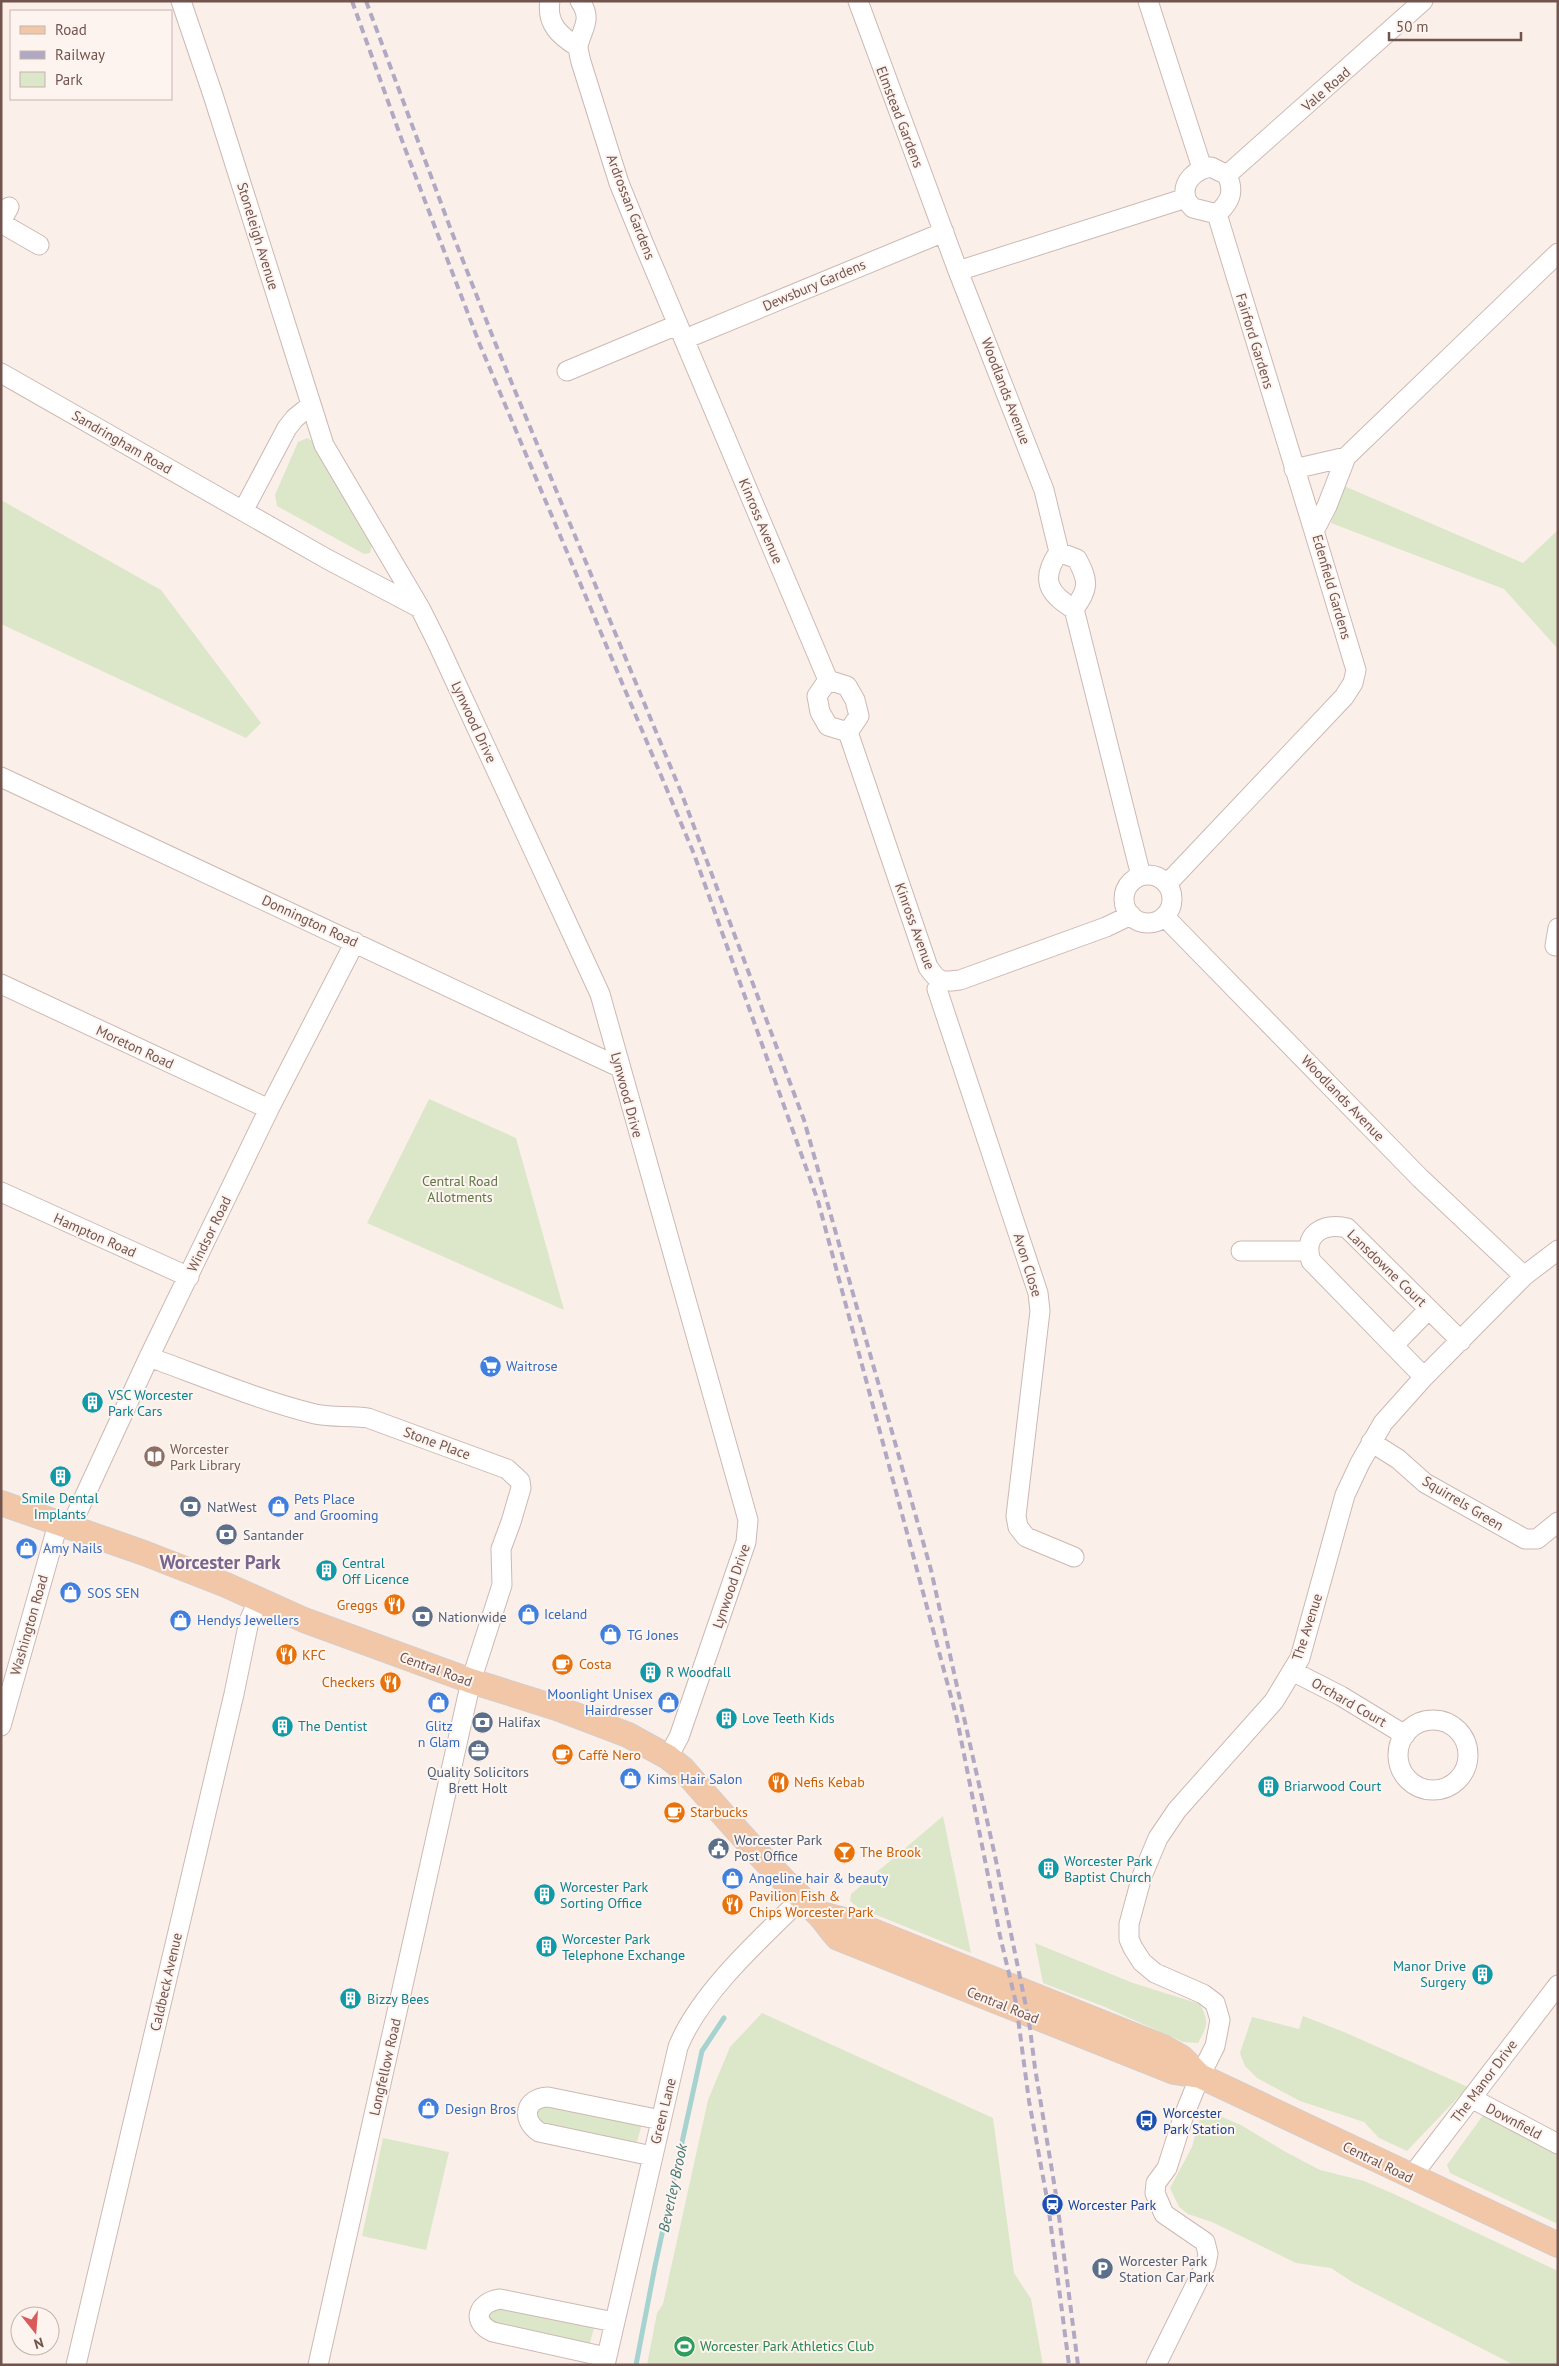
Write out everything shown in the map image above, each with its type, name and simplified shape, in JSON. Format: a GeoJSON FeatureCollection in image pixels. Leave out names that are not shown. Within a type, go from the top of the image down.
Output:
{"type":"FeatureCollection","features":[{"type":"Feature","properties":{"kind":"main road","name":"Central Road"},"geometry":{"type":"LineString","coordinates":[[1,1503],[144,1553],[226,1585],[304,1620],[470,1681],[557,1708],[628,1735],[668,1757],[683,1769],[838,1938],[1174,2072],[1200,2076],[1558,2245]]}},
{"type":"Feature","properties":{"kind":"street","name":"Stoneleigh Avenue"},"geometry":{"type":"LineString","coordinates":[[181,1],[214,95],[324,445],[337,469]]}},
{"type":"Feature","properties":{"kind":"street"},"geometry":{"type":"LineString","coordinates":[[550,1],[551,20],[560,36],[578,47],[587,26],[585,8],[580,1]]}},
{"type":"Feature","properties":{"kind":"street","name":"Elmstead Gardens"},"geometry":{"type":"LineString","coordinates":[[858,1],[944,232]]}},
{"type":"Feature","properties":{"kind":"street"},"geometry":{"type":"LineString","coordinates":[[1148,1],[1202,168]]}},
{"type":"Feature","properties":{"kind":"street","name":"Vale Road"},"geometry":{"type":"LineString","coordinates":[[1228,175],[1423,1]]}},
{"type":"Feature","properties":{"kind":"street","name":"Ardrossan Gardens"},"geometry":{"type":"LineString","coordinates":[[578,47],[619,183],[694,363]]}},
{"type":"Feature","properties":{"kind":"street"},"geometry":{"type":"LineString","coordinates":[[1211,167],[1228,175],[1232,184],[1232,193],[1227,205],[1218,214],[1194,208],[1186,198],[1186,188],[1192,175],[1202,168],[1211,167]]}},
{"type":"Feature","properties":{"kind":"street"},"geometry":{"type":"LineString","coordinates":[[958,270],[1186,198]]}},
{"type":"Feature","properties":{"kind":"street","name":"Fairford Gardens"},"geometry":{"type":"LineString","coordinates":[[1218,214],[1314,531]]}},
{"type":"Feature","properties":{"kind":"street"},"geometry":{"type":"LineString","coordinates":[[4,218],[40,245]]}},
{"type":"Feature","properties":{"kind":"street","name":"Woodlands Avenue"},"geometry":{"type":"LineString","coordinates":[[944,232],[1044,490],[1059,552]]}},
{"type":"Feature","properties":{"kind":"street","name":"Dewsbury Gardens"},"geometry":{"type":"LineString","coordinates":[[567,371],[681,332],[944,232]]}},
{"type":"Feature","properties":{"kind":"street","name":"Edenfield Gardens"},"geometry":{"type":"LineString","coordinates":[[1167,884],[1337,704],[1353,683],[1356,670],[1314,531],[1327,506],[1346,457],[1558,253]]}},
{"type":"Feature","properties":{"kind":"street","name":"Kinross Avenue"},"geometry":{"type":"LineString","coordinates":[[694,363],[828,680]]}},
{"type":"Feature","properties":{"kind":"street","name":"Sandringham Road"},"geometry":{"type":"LineString","coordinates":[[1,373],[327,559],[420,608]]}},
{"type":"Feature","properties":{"kind":"street"},"geometry":{"type":"LineString","coordinates":[[244,511],[287,428],[295,418],[311,405]]}},
{"type":"Feature","properties":{"kind":"street"},"geometry":{"type":"LineString","coordinates":[[1294,468],[1346,457]]}},
{"type":"Feature","properties":{"kind":"street","name":"Lynwood Drive"},"geometry":{"type":"LineString","coordinates":[[337,469],[420,608],[600,994],[748,1525],[746,1542],[679,1737],[668,1757]]}},
{"type":"Feature","properties":{"kind":"street"},"geometry":{"type":"LineString","coordinates":[[1074,609],[1086,593],[1086,577],[1077,560],[1059,552],[1050,565],[1049,587],[1057,599],[1074,609],[1141,876]]}},
{"type":"Feature","properties":{"kind":"street"},"geometry":{"type":"LineString","coordinates":[[828,680],[847,686],[855,700],[859,716],[848,732],[828,726],[820,712],[817,696],[828,680]]}},
{"type":"Feature","properties":{"kind":"street","name":"Kinross Avenue"},"geometry":{"type":"LineString","coordinates":[[848,732],[928,967],[936,978],[942,982],[960,980],[1106,927],[1131,916]]}},
{"type":"Feature","properties":{"kind":"street","name":"Donnington Road"},"geometry":{"type":"LineString","coordinates":[[1,777],[619,1066]]}},
{"type":"Feature","properties":{"kind":"street"},"geometry":{"type":"LineString","coordinates":[[1141,876],[1158,878],[1167,884],[1172,895],[1171,905],[1165,917],[1155,923],[1142,923],[1131,916],[1124,902],[1127,889],[1132,880],[1141,876]]}},
{"type":"Feature","properties":{"kind":"street","name":"Woodlands Avenue"},"geometry":{"type":"LineString","coordinates":[[1165,917],[1420,1178],[1524,1276]]}},
{"type":"Feature","properties":{"kind":"street","name":"Windsor Road"},"geometry":{"type":"LineString","coordinates":[[64,1526],[150,1357],[269,1109],[355,942]]}},
{"type":"Feature","properties":{"kind":"street","name":"Avon Close"},"geometry":{"type":"LineString","coordinates":[[942,982],[937,989],[1038,1293],[1040,1311],[1017,1506],[1018,1527],[1026,1537],[1074,1557]]}},
{"type":"Feature","properties":{"kind":"street","name":"Moreton Road"},"geometry":{"type":"LineString","coordinates":[[1,984],[269,1109]]}},
{"type":"Feature","properties":{"kind":"street","name":"Hampton Road"},"geometry":{"type":"LineString","coordinates":[[1,1192],[188,1277]]}},
{"type":"Feature","properties":{"kind":"street","name":"Lansdowne Court"},"geometry":{"type":"LineString","coordinates":[[1308,1251],[1310,1240],[1322,1228],[1335,1225],[1347,1228],[1461,1341]]}},
{"type":"Feature","properties":{"kind":"street","name":"The Avenue"},"geometry":{"type":"LineString","coordinates":[[1200,2076],[1215,2046],[1220,2020],[1215,2003],[1203,1994],[1155,1973],[1142,1962],[1129,1939],[1129,1924],[1142,1876],[1158,1838],[1183,1803],[1274,1701],[1300,1658],[1346,1495],[1371,1442],[1383,1423],[1424,1377],[1524,1276],[1558,1250]]}},
{"type":"Feature","properties":{"kind":"street"},"geometry":{"type":"LineString","coordinates":[[1241,1251],[1308,1251],[1311,1261],[1424,1377]]}},
{"type":"Feature","properties":{"kind":"street","name":"Lansdowne Court"},"geometry":{"type":"LineString","coordinates":[[1394,1345],[1429,1309]]}},
{"type":"Feature","properties":{"kind":"street","name":"Stone Place"},"geometry":{"type":"LineString","coordinates":[[150,1357],[280,1404],[330,1417],[357,1416],[368,1418],[512,1472],[520,1481],[521,1488],[501,1548],[502,1585],[470,1681]]}},
{"type":"Feature","properties":{"kind":"street","name":"Squirrels Green"},"geometry":{"type":"LineString","coordinates":[[1371,1442],[1398,1459],[1425,1483],[1525,1539],[1537,1539],[1558,1522]]}},
{"type":"Feature","properties":{"kind":"street","name":"Washington Road"},"geometry":{"type":"LineString","coordinates":[[1,1726],[64,1526]]}},
{"type":"Feature","properties":{"kind":"street","name":"Caldbeck Avenue"},"geometry":{"type":"LineString","coordinates":[[76,2365],[234,1694],[249,1621],[258,1600]]}},
{"type":"Feature","properties":{"kind":"street","name":"Orchard Court"},"geometry":{"type":"LineString","coordinates":[[1292,1671],[1341,1696],[1404,1735]]}},
{"type":"Feature","properties":{"kind":"street","name":"Longfellow Road"},"geometry":{"type":"LineString","coordinates":[[318,2365],[470,1681]]}},
{"type":"Feature","properties":{"kind":"street","name":"Green Lane"},"geometry":{"type":"LineString","coordinates":[[606,2361],[678,2047],[692,2018],[758,1941],[809,1906]]}},
{"type":"Feature","properties":{"kind":"street","name":"The Manor Drive"},"geometry":{"type":"LineString","coordinates":[[1411,2177],[1558,1985]]}},
{"type":"Feature","properties":{"kind":"street"},"geometry":{"type":"LineString","coordinates":[[1156,2365],[1206,2264],[1208,2254],[1204,2242],[1164,2214],[1155,2192],[1156,2183],[1167,2168],[1183,2118],[1200,2076]]}},
{"type":"Feature","properties":{"kind":"street"},"geometry":{"type":"LineString","coordinates":[[652,2156],[539,2132],[531,2127],[527,2109],[532,2102],[539,2098],[548,2097],[661,2120]]}},
{"type":"Feature","properties":{"kind":"street","name":"Downfield"},"geometry":{"type":"LineString","coordinates":[[1471,2098],[1558,2144]]}},
{"type":"Feature","properties":{"kind":"street"},"geometry":{"type":"LineString","coordinates":[[606,2361],[493,2332],[484,2328],[480,2321],[479,2312],[483,2305],[500,2299],[614,2322]]}},
{"type":"Feature","properties":{"kind":"green space"},"geometry":{"type":"Polygon","coordinates":[[[307,438],[316,443],[372,544],[370,553],[364,554],[277,506],[275,495],[298,442],[307,438]]]}},
{"type":"Feature","properties":{"kind":"green space"},"geometry":{"type":"Polygon","coordinates":[[[1344,486],[1523,563],[1558,530],[1558,649],[1504,589],[1331,523],[1344,486]]]}},
{"type":"Feature","properties":{"kind":"green space"},"geometry":{"type":"Polygon","coordinates":[[[1,500],[161,590],[261,723],[246,738],[1,624],[1,500]]]}},
{"type":"Feature","properties":{"kind":"green space","name":"Central Road Allotments"},"geometry":{"type":"Polygon","coordinates":[[[429,1099],[516,1138],[564,1310],[367,1223],[429,1099]]]}},
{"type":"Feature","properties":{"kind":"green space"},"geometry":{"type":"Polygon","coordinates":[[[943,1816],[971,1953],[859,1908],[850,1901],[851,1894],[943,1816]]]}},
{"type":"Feature","properties":{"kind":"green space"},"geometry":{"type":"Polygon","coordinates":[[[1035,1943],[1133,1983],[1200,2004],[1205,2015],[1206,2024],[1198,2043],[1183,2042],[1105,2007],[1043,1983],[1035,1943]]]}},
{"type":"Feature","properties":{"kind":"green space"},"geometry":{"type":"Polygon","coordinates":[[[762,2013],[993,2118],[1014,2273],[1031,2299],[1043,2365],[647,2365],[657,2313],[663,2304],[708,2100],[730,2047],[762,2013]]]}},
{"type":"Feature","properties":{"kind":"green space"},"geometry":{"type":"Polygon","coordinates":[[[1303,2016],[1344,2032],[1468,2087],[1407,2151],[1379,2138],[1364,2122],[1300,2101],[1257,2078],[1245,2066],[1240,2053],[1252,2017],[1299,2029],[1303,2016]]]}},
{"type":"Feature","properties":{"kind":"green space"},"geometry":{"type":"Polygon","coordinates":[[[541,2104],[642,2124],[636,2145],[542,2125],[537,2121],[536,2108],[541,2104]]]}},
{"type":"Feature","properties":{"kind":"green space"},"geometry":{"type":"Polygon","coordinates":[[[1486,2111],[1558,2153],[1558,2224],[1450,2173],[1447,2165],[1486,2111]]]}},
{"type":"Feature","properties":{"kind":"green space"},"geometry":{"type":"Polygon","coordinates":[[[1205,2114],[1220,2116],[1241,2125],[1320,2170],[1364,2181],[1558,2271],[1558,2365],[1514,2365],[1354,2283],[1331,2268],[1296,2263],[1212,2222],[1188,2214],[1179,2207],[1170,2188],[1192,2147],[1199,2121],[1205,2114]]]}},
{"type":"Feature","properties":{"kind":"green space"},"geometry":{"type":"Polygon","coordinates":[[[383,2138],[449,2152],[426,2250],[362,2236],[383,2138]]]}},
{"type":"Feature","properties":{"kind":"green space"},"geometry":{"type":"Polygon","coordinates":[[[494,2305],[595,2325],[589,2346],[495,2326],[487,2318],[494,2305]]]}},
{"type":"Feature","properties":{"kind":"waterway","name":"Beverley Brook"},"geometry":{"type":"LineString","coordinates":[[636,2365],[655,2266],[702,2051],[724,2018]]}},
{"type":"Feature","properties":{"kind":"railway"},"geometry":{"type":"LineString","coordinates":[[352,1],[404,146],[480,345],[694,854],[818,1201],[957,1719],[1000,1936],[1016,2003],[1029,2101],[1048,2204],[1069,2365]]}},
{"type":"Feature","properties":{"kind":"railway"},"geometry":{"type":"LineString","coordinates":[[366,1],[494,340],[681,792],[804,1120],[931,1570],[995,1856],[1029,2021],[1057,2201],[1078,2365]]}},
{"type":"Feature","properties":{"kind":"place","name":"Waitrose"},"geometry":{"type":"Point","coordinates":[490,1366]}},
{"type":"Feature","properties":{"kind":"place","name":"VSC Worcester Park Cars"},"geometry":{"type":"Point","coordinates":[92,1403]}},
{"type":"Feature","properties":{"kind":"place","name":"Worcester Park Library"},"geometry":{"type":"Point","coordinates":[154,1457]}},
{"type":"Feature","properties":{"kind":"place","name":"Smile Dental Implants"},"geometry":{"type":"Point","coordinates":[60,1476]}},
{"type":"Feature","properties":{"kind":"place","name":"NatWest"},"geometry":{"type":"Point","coordinates":[191,1507]}},
{"type":"Feature","properties":{"kind":"place","name":"Pets Place and Grooming"},"geometry":{"type":"Point","coordinates":[278,1507]}},
{"type":"Feature","properties":{"kind":"place","name":"Santander"},"geometry":{"type":"Point","coordinates":[227,1535]}},
{"type":"Feature","properties":{"kind":"place","name":"Amy Nails"},"geometry":{"type":"Point","coordinates":[27,1548]}},
{"type":"Feature","properties":{"kind":"place","name":"Central Off Licence"},"geometry":{"type":"Point","coordinates":[326,1571]}},
{"type":"Feature","properties":{"kind":"place","name":"SOS SEN"},"geometry":{"type":"Point","coordinates":[71,1593]}},
{"type":"Feature","properties":{"kind":"place","name":"Greggs"},"geometry":{"type":"Point","coordinates":[394,1605]}},
{"type":"Feature","properties":{"kind":"place","name":"Iceland"},"geometry":{"type":"Point","coordinates":[528,1614]}},
{"type":"Feature","properties":{"kind":"place","name":"Nationwide"},"geometry":{"type":"Point","coordinates":[422,1617]}},
{"type":"Feature","properties":{"kind":"place","name":"Hendys Jewellers"},"geometry":{"type":"Point","coordinates":[181,1620]}},
{"type":"Feature","properties":{"kind":"place","name":"TG Jones"},"geometry":{"type":"Point","coordinates":[611,1635]}},
{"type":"Feature","properties":{"kind":"place","name":"KFC"},"geometry":{"type":"Point","coordinates":[286,1655]}},
{"type":"Feature","properties":{"kind":"place","name":"Costa"},"geometry":{"type":"Point","coordinates":[563,1664]}},
{"type":"Feature","properties":{"kind":"place","name":"R Woodfall"},"geometry":{"type":"Point","coordinates":[650,1672]}},
{"type":"Feature","properties":{"kind":"place","name":"Checkers"},"geometry":{"type":"Point","coordinates":[391,1682]}},
{"type":"Feature","properties":{"kind":"place","name":"Moonlight Unisex Hairdresser"},"geometry":{"type":"Point","coordinates":[669,1702]}},
{"type":"Feature","properties":{"kind":"place","name":"Glitz n Glam"},"geometry":{"type":"Point","coordinates":[439,1703]}},
{"type":"Feature","properties":{"kind":"place","name":"Love Teeth Kids"},"geometry":{"type":"Point","coordinates":[726,1718]}},
{"type":"Feature","properties":{"kind":"place","name":"Halifax"},"geometry":{"type":"Point","coordinates":[482,1722]}},
{"type":"Feature","properties":{"kind":"place","name":"The Dentist"},"geometry":{"type":"Point","coordinates":[282,1726]}},
{"type":"Feature","properties":{"kind":"place","name":"Quality Solicitors Brett Holt"},"geometry":{"type":"Point","coordinates":[478,1750]}},
{"type":"Feature","properties":{"kind":"place","name":"Caffè Nero"},"geometry":{"type":"Point","coordinates":[562,1755]}},
{"type":"Feature","properties":{"kind":"place","name":"Kims Hair Salon"},"geometry":{"type":"Point","coordinates":[631,1779]}},
{"type":"Feature","properties":{"kind":"place","name":"Nefis Kebab"},"geometry":{"type":"Point","coordinates":[778,1782]}},
{"type":"Feature","properties":{"kind":"place","name":"Briarwood Court"},"geometry":{"type":"Point","coordinates":[1268,1786]}},
{"type":"Feature","properties":{"kind":"place","name":"Starbucks"},"geometry":{"type":"Point","coordinates":[674,1812]}},
{"type":"Feature","properties":{"kind":"place","name":"Worcester Park Post Office"},"geometry":{"type":"Point","coordinates":[718,1848]}},
{"type":"Feature","properties":{"kind":"place","name":"The Brook"},"geometry":{"type":"Point","coordinates":[844,1852]}},
{"type":"Feature","properties":{"kind":"place","name":"Worcester Park Baptist Church"},"geometry":{"type":"Point","coordinates":[1048,1869]}},
{"type":"Feature","properties":{"kind":"place","name":"Angeline hair & beauty"},"geometry":{"type":"Point","coordinates":[733,1878]}},
{"type":"Feature","properties":{"kind":"place","name":"Worcester Park Sorting Office"},"geometry":{"type":"Point","coordinates":[544,1895]}},
{"type":"Feature","properties":{"kind":"place","name":"Pavilion Fish & Chips Worcester Park"},"geometry":{"type":"Point","coordinates":[733,1904]}},
{"type":"Feature","properties":{"kind":"place","name":"Worcester Park Telephone Exchange"},"geometry":{"type":"Point","coordinates":[546,1947]}},
{"type":"Feature","properties":{"kind":"place","name":"Manor Drive Surgery"},"geometry":{"type":"Point","coordinates":[1482,1974]}},
{"type":"Feature","properties":{"kind":"place","name":"Bizzy Bees"},"geometry":{"type":"Point","coordinates":[351,1999]}},
{"type":"Feature","properties":{"kind":"place","name":"Design Bros"},"geometry":{"type":"Point","coordinates":[429,2109]}},
{"type":"Feature","properties":{"kind":"place","name":"Worcester Park Station"},"geometry":{"type":"Point","coordinates":[1147,2121]}},
{"type":"Feature","properties":{"kind":"place","name":"Worcester Park"},"geometry":{"type":"Point","coordinates":[1052,2205]}},
{"type":"Feature","properties":{"kind":"place","name":"Worcester Park Station Car Park"},"geometry":{"type":"Point","coordinates":[1103,2269]}},
{"type":"Feature","properties":{"kind":"place","name":"Worcester Park Athletics Club"},"geometry":{"type":"Point","coordinates":[684,2346]}},
{"type":"Feature","properties":{"kind":"district","name":"Worcester Park"},"geometry":{"type":"Point","coordinates":[220,1562]}}]}
